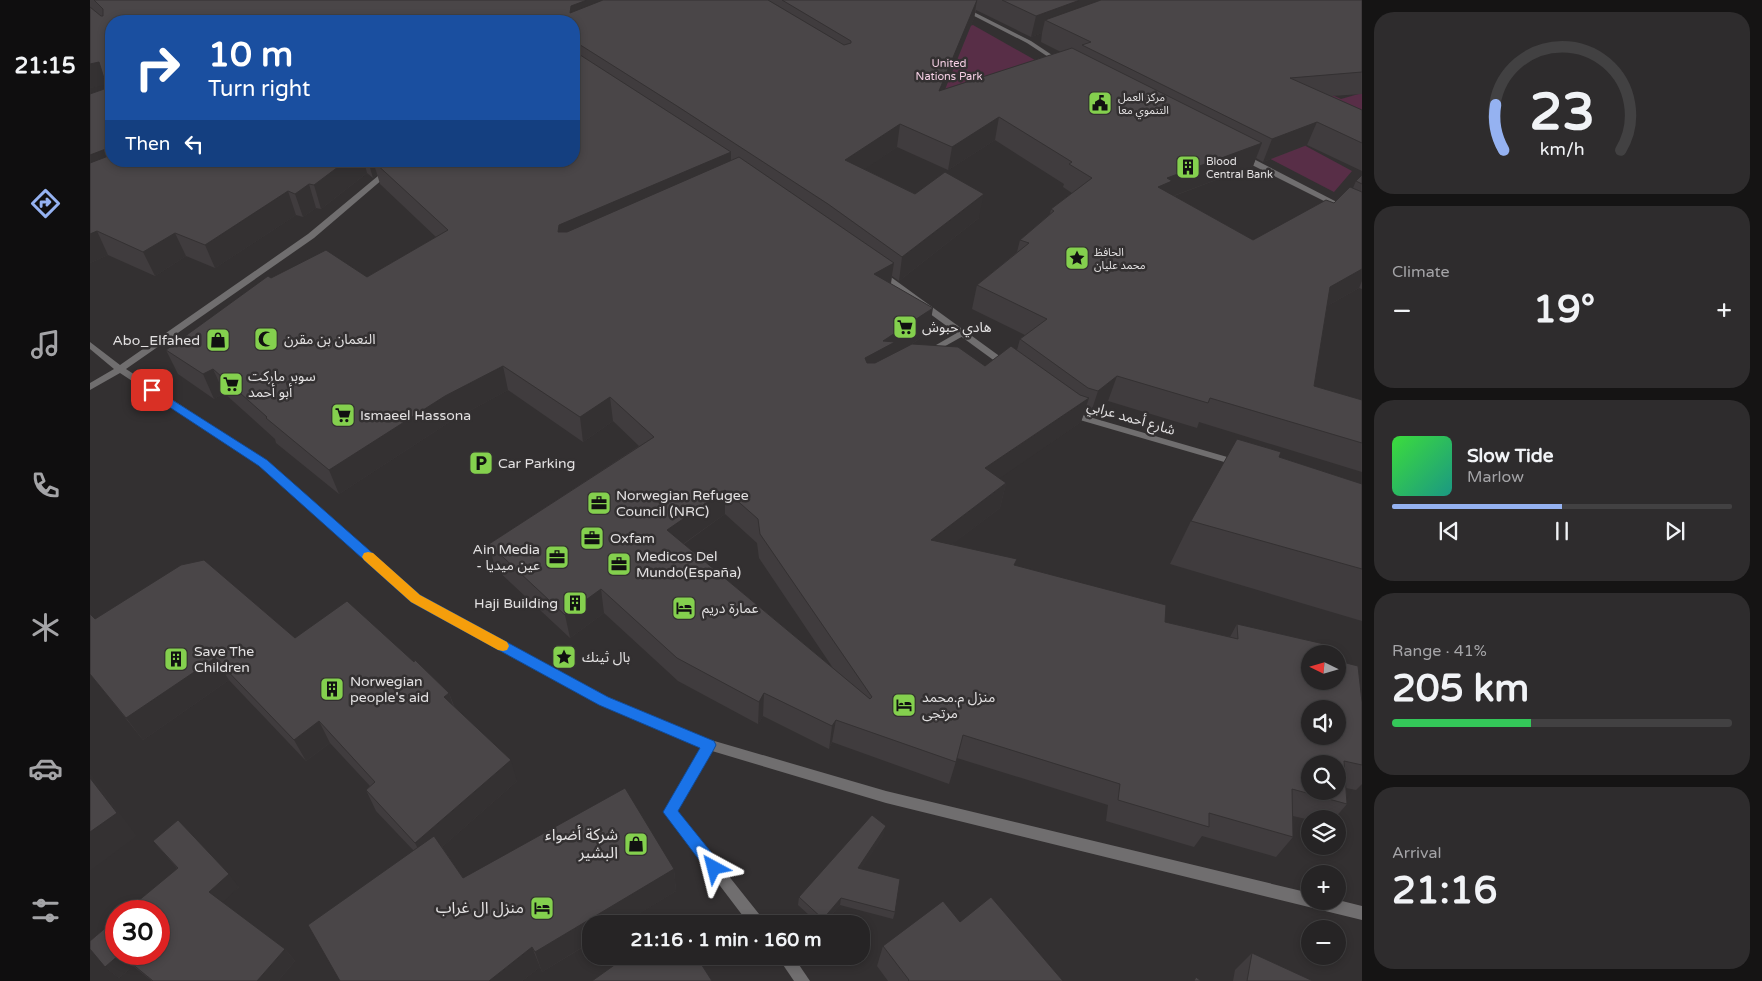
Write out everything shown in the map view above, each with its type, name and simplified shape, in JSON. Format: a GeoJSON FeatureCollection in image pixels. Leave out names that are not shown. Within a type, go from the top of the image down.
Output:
{"type":"FeatureCollection","features":[{"type":"Feature","properties":{"kind":"street"},"geometry":{"type":"LineString","coordinates":[[946,0],[1029,42],[1068,66]]}},
{"type":"Feature","properties":{"kind":"street"},"geometry":{"type":"LineString","coordinates":[[1029,42],[1037,38]]}},
{"type":"Feature","properties":{"kind":"street"},"geometry":{"type":"LineString","coordinates":[[1232,151],[1362,218]]}},
{"type":"Feature","properties":{"kind":"street"},"geometry":{"type":"LineString","coordinates":[[90,387],[120,370],[311,236],[394,167]]}},
{"type":"Feature","properties":{"kind":"street"},"geometry":{"type":"LineString","coordinates":[[876,270],[1016,372]]}},
{"type":"Feature","properties":{"kind":"street"},"geometry":{"type":"LineString","coordinates":[[919,356],[962,333]]}},
{"type":"Feature","properties":{"kind":"street"},"geometry":{"type":"LineString","coordinates":[[90,345],[120,370],[263,463],[416,599],[604,701],[709,745],[886,797],[1301,898]]}},
{"type":"Feature","properties":{"kind":"street","name":"شارع أحمد عرابي"},"geometry":{"type":"LineString","coordinates":[[1061,405],[1076,416],[1248,466]]}},
{"type":"Feature","properties":{"kind":"street"},"geometry":{"type":"LineString","coordinates":[[709,745],[670,812],[751,915]]}},
{"type":"Feature","properties":{"kind":"street"},"geometry":{"type":"LineString","coordinates":[[1346,909],[1362,913]]}},
{"type":"Feature","properties":{"kind":"street"},"geometry":{"type":"LineString","coordinates":[[791,965],[803,981]]}},
{"type":"Feature","properties":{"kind":"green space","name":"United Nations Park"},"geometry":{"type":"Polygon","coordinates":[[[973,25],[1056,72],[942,110],[859,61],[973,25]]]}},
{"type":"Feature","properties":{"kind":"green space"},"geometry":{"type":"Polygon","coordinates":[[[1295,78],[1341,99],[1362,93],[1362,132],[1289,137],[1352,171],[1334,192],[1240,143],[1295,78]]]}},
{"type":"Feature","properties":{"kind":"building"},"geometry":{"type":"Polygon","coordinates":[[[94,0],[587,0],[571,6],[570,13],[603,0],[768,0],[844,45],[851,43],[851,41],[782,0],[977,0],[939,91],[1072,48],[1262,143],[1167,178],[1172,181],[1158,187],[1253,240],[1326,200],[1334,203],[1350,187],[1362,192],[1362,269],[1330,287],[1314,386],[1362,400],[1362,443],[1210,398],[1208,403],[1117,376],[1098,391],[1088,388],[1020,339],[1047,319],[977,285],[1029,243],[1020,240],[1054,211],[1051,209],[1092,178],[1069,164],[1072,162],[999,117],[952,147],[900,124],[845,160],[915,194],[945,172],[984,194],[902,257],[828,204],[580,45],[580,15],[105,15],[105,82],[99,62],[90,64],[90,7],[101,16],[103,16],[103,9],[94,0]]]}},
{"type":"Feature","properties":{"kind":"building"},"geometry":{"type":"Polygon","coordinates":[[[1002,0],[1080,0],[1036,16],[1002,0]]]}},
{"type":"Feature","properties":{"kind":"building"},"geometry":{"type":"Polygon","coordinates":[[[1101,0],[1362,0],[1362,72],[1290,78],[1362,110],[1362,143],[1317,122],[1272,139],[1082,45],[1091,42],[1045,20],[1101,0]]]}},
{"type":"Feature","properties":{"kind":"building"},"geometry":{"type":"Polygon","coordinates":[[[580,55],[731,152],[559,225],[558,232],[567,232],[739,157],[894,263],[874,274],[933,308],[883,341],[895,342],[865,358],[867,363],[875,363],[912,344],[958,347],[985,366],[1011,346],[1080,395],[1089,398],[985,468],[1006,483],[931,540],[1017,559],[1014,565],[1166,605],[1165,622],[1238,639],[1237,624],[1324,644],[1301,645],[1301,690],[1346,690],[1346,663],[1358,666],[1362,702],[1362,765],[1346,761],[1346,755],[1301,755],[1301,791],[1292,789],[1293,837],[1209,813],[1209,827],[1118,800],[1120,784],[963,735],[956,762],[836,720],[832,726],[764,693],[759,702],[677,658],[601,589],[565,615],[489,544],[654,437],[610,397],[580,417],[503,366],[445,396],[329,470],[266,418],[213,369],[203,374],[166,350],[268,276],[271,278],[326,250],[367,277],[448,230],[380,167],[580,167],[580,55]],[[725,490],[667,530],[870,699],[872,697],[760,534],[758,519],[725,490]]]}},
{"type":"Feature","properties":{"kind":"building"},"geometry":{"type":"Polygon","coordinates":[[[105,89],[105,149],[90,155],[90,94],[105,89]]]}},
{"type":"Feature","properties":{"kind":"building"},"geometry":{"type":"Polygon","coordinates":[[[105,157],[105,167],[338,167],[314,185],[309,184],[295,194],[288,191],[205,245],[175,233],[143,252],[97,231],[90,234],[90,163],[105,157]]]}},
{"type":"Feature","properties":{"kind":"building"},"geometry":{"type":"Polygon","coordinates":[[[1362,175],[1362,184],[1356,181],[1362,175]]]}},
{"type":"Feature","properties":{"kind":"building"},"geometry":{"type":"Polygon","coordinates":[[[1237,439],[1281,452],[1279,457],[1362,484],[1362,569],[1191,521],[1237,439]]]}},
{"type":"Feature","properties":{"kind":"building"},"geometry":{"type":"Polygon","coordinates":[[[204,560],[295,638],[347,601],[414,662],[415,660],[449,693],[444,697],[511,760],[415,843],[366,790],[375,782],[319,721],[294,740],[215,658],[126,718],[90,674],[90,614],[95,619],[181,565],[204,560]]]}},
{"type":"Feature","properties":{"kind":"building"},"geometry":{"type":"Polygon","coordinates":[[[90,778],[117,813],[90,832],[90,778]]]}},
{"type":"Feature","properties":{"kind":"building"},"geometry":{"type":"Polygon","coordinates":[[[625,788],[674,869],[597,915],[582,915],[582,924],[535,952],[532,947],[489,981],[340,981],[308,925],[434,836],[463,878],[625,788]]]}},
{"type":"Feature","properties":{"kind":"building"},"geometry":{"type":"Polygon","coordinates":[[[1346,790],[1347,804],[1332,800],[1346,800],[1346,790]]]}},
{"type":"Feature","properties":{"kind":"building"},"geometry":{"type":"Polygon","coordinates":[[[872,815],[886,826],[858,868],[900,879],[895,912],[841,898],[826,915],[819,915],[799,897],[872,815]]]}},
{"type":"Feature","properties":{"kind":"building"},"geometry":{"type":"Polygon","coordinates":[[[178,820],[229,874],[209,892],[285,949],[257,981],[153,981],[133,965],[170,965],[170,900],[139,900],[178,868],[153,841],[178,820]]]}},
{"type":"Feature","properties":{"kind":"building"},"geometry":{"type":"Polygon","coordinates":[[[991,897],[1063,981],[908,981],[883,946],[943,901],[960,922],[991,897]]]}},
{"type":"Feature","properties":{"kind":"building"},"geometry":{"type":"Polygon","coordinates":[[[105,928],[105,965],[107,965],[105,967],[90,949],[90,941],[105,928]]]}},
{"type":"Feature","properties":{"kind":"building"},"geometry":{"type":"Polygon","coordinates":[[[1252,953],[1313,981],[1247,981],[1252,953]]]}},
{"type":"Feature","properties":{"kind":"building"},"geometry":{"type":"Polygon","coordinates":[[[614,965],[702,965],[712,981],[592,981],[614,965]]]}},
{"type":"Feature","properties":{"kind":"slow traffic"},"geometry":{"type":"LineString","coordinates":[[368,557],[416,599],[503,646]]}},
{"type":"Feature","properties":{"kind":"place","name":"مركز العمل التنموي معا"},"geometry":{"type":"Point","coordinates":[1100,103]}},
{"type":"Feature","properties":{"kind":"place","name":"Blood Central Bank"},"geometry":{"type":"Point","coordinates":[1188,167]}},
{"type":"Feature","properties":{"kind":"place","name":"الحافظ محمد عليان"},"geometry":{"type":"Point","coordinates":[1077,258]}},
{"type":"Feature","properties":{"kind":"place","name":"هادي حبوش"},"geometry":{"type":"Point","coordinates":[905,327]}},
{"type":"Feature","properties":{"kind":"place","name":"النعمان بن مقرن"},"geometry":{"type":"Point","coordinates":[266,339]}},
{"type":"Feature","properties":{"kind":"place","name":"Abo_Elfahed"},"geometry":{"type":"Point","coordinates":[218,340]}},
{"type":"Feature","properties":{"kind":"place","name":"سوبر ماركت أبو أحمد"},"geometry":{"type":"Point","coordinates":[231,384]}},
{"type":"Feature","properties":{"kind":"place","name":"Ismaeel Hassona"},"geometry":{"type":"Point","coordinates":[343,415]}},
{"type":"Feature","properties":{"kind":"place","name":"Car Parking"},"geometry":{"type":"Point","coordinates":[481,463]}},
{"type":"Feature","properties":{"kind":"place","name":"Norwegian Refugee Council (NRC)"},"geometry":{"type":"Point","coordinates":[599,503]}},
{"type":"Feature","properties":{"kind":"place","name":"Oxfam"},"geometry":{"type":"Point","coordinates":[592,538]}},
{"type":"Feature","properties":{"kind":"place","name":"Ain Media - عين ميديا"},"geometry":{"type":"Point","coordinates":[557,557]}},
{"type":"Feature","properties":{"kind":"place","name":"Medicos Del Mundo(España)"},"geometry":{"type":"Point","coordinates":[619,564]}},
{"type":"Feature","properties":{"kind":"place","name":"Haji Building"},"geometry":{"type":"Point","coordinates":[575,603]}},
{"type":"Feature","properties":{"kind":"place","name":"عمارة دريم"},"geometry":{"type":"Point","coordinates":[684,608]}},
{"type":"Feature","properties":{"kind":"place","name":"بال ثينك"},"geometry":{"type":"Point","coordinates":[564,657]}},
{"type":"Feature","properties":{"kind":"place","name":"Save The Children"},"geometry":{"type":"Point","coordinates":[176,659]}},
{"type":"Feature","properties":{"kind":"place","name":"Norwegian people's aid"},"geometry":{"type":"Point","coordinates":[332,689]}},
{"type":"Feature","properties":{"kind":"place","name":"منزل م.محمد مرتجى"},"geometry":{"type":"Point","coordinates":[904,705]}},
{"type":"Feature","properties":{"kind":"place","name":"شركة أضواء البشير"},"geometry":{"type":"Point","coordinates":[636,844]}},
{"type":"Feature","properties":{"kind":"place","name":"منزل ال غراب"},"geometry":{"type":"Point","coordinates":[542,908]}},
{"type":"Feature","properties":{"kind":"route"},"geometry":{"type":"LineString","coordinates":[[152,390],[263,463],[416,599],[604,701],[709,745],[670,812],[714,868]]}}]}
